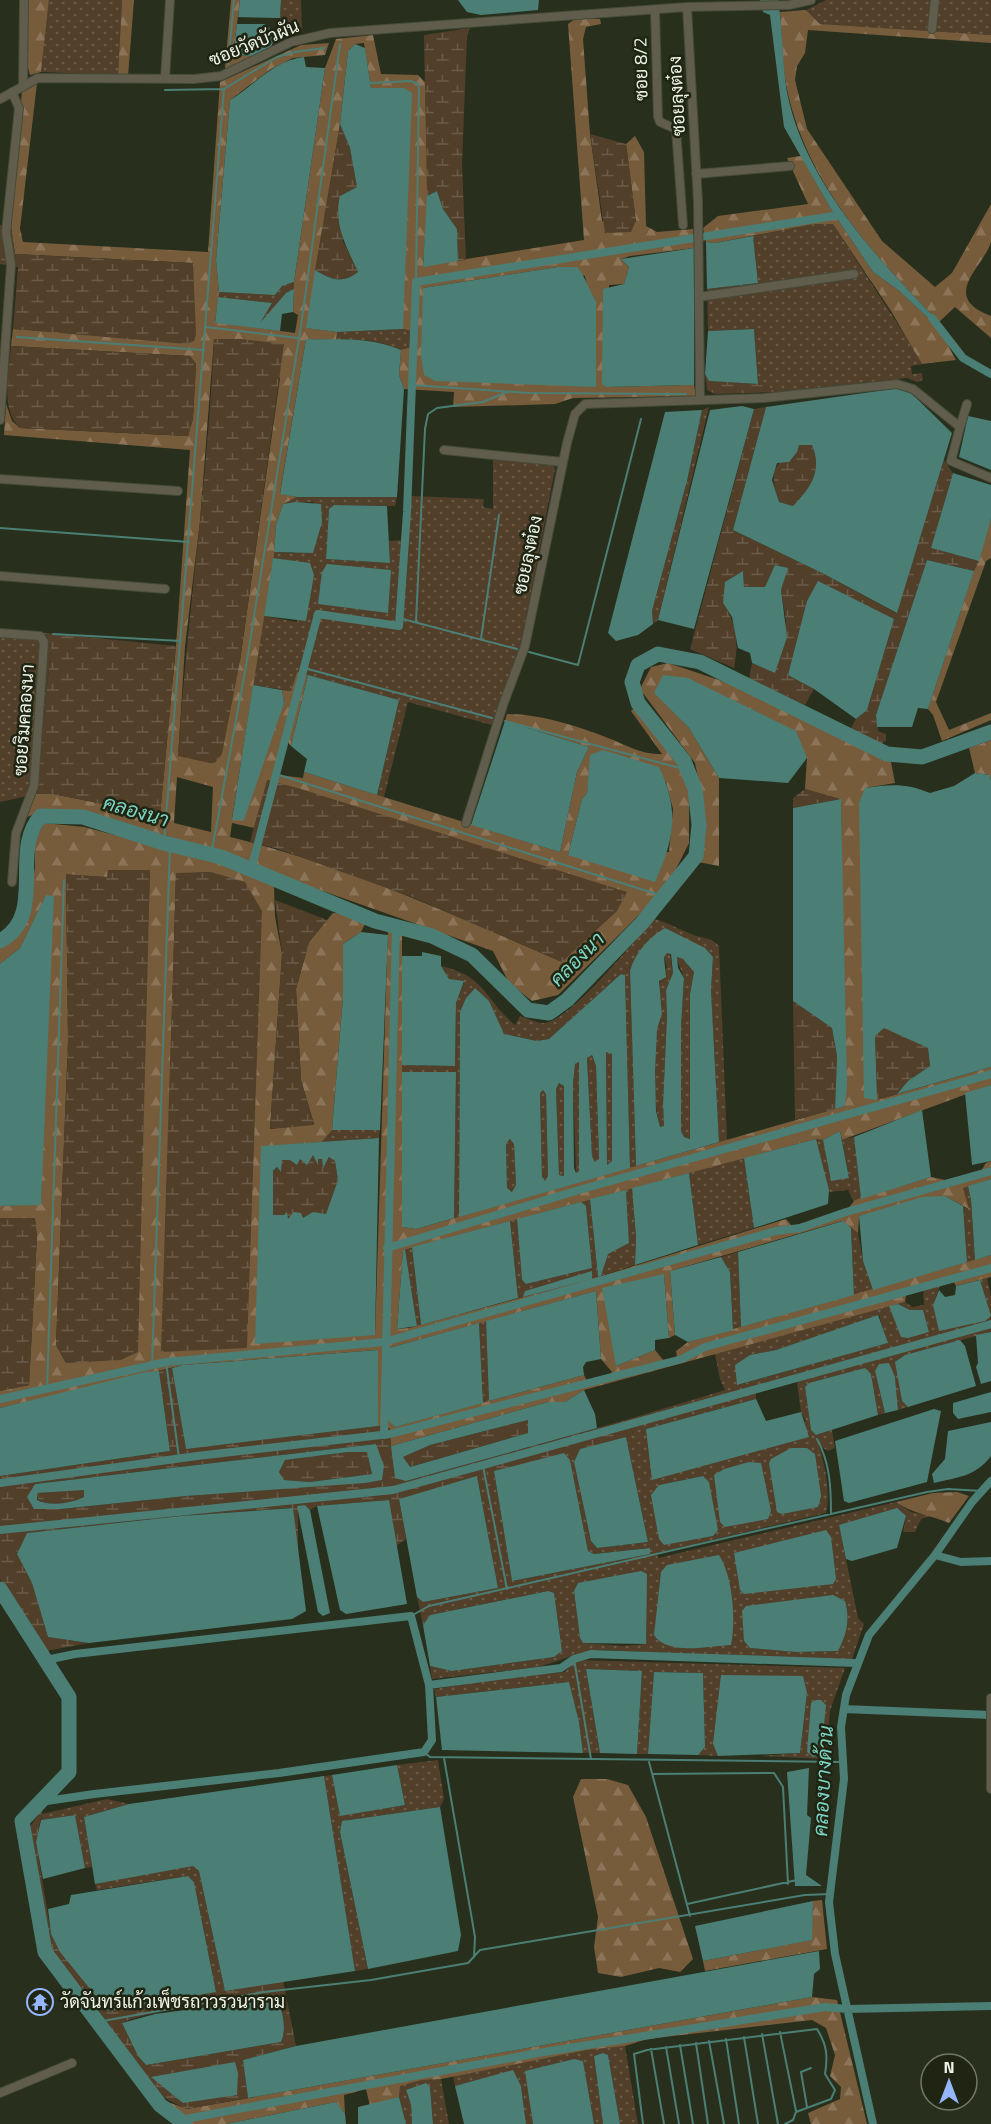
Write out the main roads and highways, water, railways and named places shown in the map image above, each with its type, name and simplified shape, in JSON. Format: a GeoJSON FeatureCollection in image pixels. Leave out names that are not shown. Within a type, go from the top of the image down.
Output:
{"type":"FeatureCollection","features":[{"type":"Feature","properties":{"kind":"water"},"geometry":{"type":"Polygon","coordinates":[[[240,0],[281,0],[280,18],[238,17],[240,0]]]}},
{"type":"Feature","properties":{"kind":"water"},"geometry":{"type":"Polygon","coordinates":[[[458,0],[539,0],[538,10],[481,15],[467,12],[458,0]]]}},
{"type":"Feature","properties":{"kind":"water"},"geometry":{"type":"Polygon","coordinates":[[[760,0],[778,0],[787,92],[796,125],[809,157],[826,188],[846,217],[892,272],[939,322],[939,328],[898,290],[873,272],[832,211],[784,127],[770,15],[763,12],[760,0]]]}},
{"type":"Feature","properties":{"kind":"water"},"geometry":{"type":"Polygon","coordinates":[[[237,24],[266,24],[276,36],[270,49],[253,56],[233,55],[237,24]]]}},
{"type":"Feature","properties":{"kind":"water"},"geometry":{"type":"Polygon","coordinates":[[[355,44],[365,48],[371,88],[404,88],[412,93],[403,329],[337,332],[306,328],[315,270],[337,279],[347,278],[358,272],[342,236],[338,216],[340,196],[357,187],[350,148],[340,124],[348,51],[355,44]]]}},
{"type":"Feature","properties":{"kind":"water"},"geometry":{"type":"Polygon","coordinates":[[[304,57],[306,67],[325,68],[294,282],[282,286],[275,295],[219,292],[216,260],[230,100],[274,68],[293,59],[304,57]]]}},
{"type":"Feature","properties":{"kind":"water"},"geometry":{"type":"Polygon","coordinates":[[[437,191],[443,209],[457,229],[458,261],[423,267],[427,196],[437,191]]]}},
{"type":"Feature","properties":{"kind":"water"},"geometry":{"type":"Polygon","coordinates":[[[753,236],[758,283],[707,289],[706,242],[715,243],[753,236]]]}},
{"type":"Feature","properties":{"kind":"water"},"geometry":{"type":"Polygon","coordinates":[[[694,248],[694,385],[606,387],[602,384],[603,289],[624,284],[629,267],[621,259],[694,248]]]}},
{"type":"Feature","properties":{"kind":"water"},"geometry":{"type":"Polygon","coordinates":[[[558,267],[577,267],[596,301],[596,387],[435,381],[424,375],[421,356],[423,288],[558,267]]]}},
{"type":"Feature","properties":{"kind":"water"},"geometry":{"type":"Polygon","coordinates":[[[294,289],[293,312],[282,314],[280,331],[215,323],[218,297],[272,303],[260,323],[286,293],[294,289]]]}},
{"type":"Feature","properties":{"kind":"water"},"geometry":{"type":"Polygon","coordinates":[[[754,329],[758,384],[709,381],[705,374],[708,331],[754,329]]]}},
{"type":"Feature","properties":{"kind":"water"},"geometry":{"type":"Polygon","coordinates":[[[306,339],[366,341],[401,350],[399,375],[404,389],[397,497],[297,497],[280,494],[306,339]]]}},
{"type":"Feature","properties":{"kind":"water"},"geometry":{"type":"Polygon","coordinates":[[[899,388],[911,393],[952,433],[897,613],[824,574],[733,530],[766,407],[899,388]],[[799,445],[797,452],[789,462],[777,463],[772,480],[779,502],[793,506],[805,493],[815,471],[815,454],[812,445],[799,445]]]}},
{"type":"Feature","properties":{"kind":"water"},"geometry":{"type":"Polygon","coordinates":[[[742,406],[754,409],[694,629],[658,620],[710,410],[742,406]]]}},
{"type":"Feature","properties":{"kind":"water"},"geometry":{"type":"Polygon","coordinates":[[[702,410],[687,481],[652,611],[653,624],[638,635],[616,641],[608,633],[665,412],[702,410]]]}},
{"type":"Feature","properties":{"kind":"water"},"geometry":{"type":"Polygon","coordinates":[[[968,416],[991,421],[991,470],[959,457],[968,416]]]}},
{"type":"Feature","properties":{"kind":"water"},"geometry":{"type":"Polygon","coordinates":[[[953,473],[991,485],[991,519],[979,561],[931,548],[953,473]]]}},
{"type":"Feature","properties":{"kind":"water"},"geometry":{"type":"Polygon","coordinates":[[[295,502],[321,504],[322,522],[313,553],[274,552],[276,525],[283,504],[295,502]]]}},
{"type":"Feature","properties":{"kind":"water"},"geometry":{"type":"Polygon","coordinates":[[[334,505],[387,506],[390,563],[326,559],[329,509],[334,505]]]}},
{"type":"Feature","properties":{"kind":"water"},"geometry":{"type":"Polygon","coordinates":[[[273,558],[310,563],[314,575],[306,621],[264,616],[273,558]]]}},
{"type":"Feature","properties":{"kind":"water"},"geometry":{"type":"Polygon","coordinates":[[[927,560],[974,571],[928,709],[918,708],[912,727],[877,727],[876,715],[927,560]]]}},
{"type":"Feature","properties":{"kind":"water"},"geometry":{"type":"Polygon","coordinates":[[[327,564],[391,570],[388,613],[318,604],[322,572],[327,564]]]}},
{"type":"Feature","properties":{"kind":"water"},"geometry":{"type":"Polygon","coordinates":[[[775,565],[788,568],[781,590],[787,637],[775,673],[752,663],[750,653],[738,648],[732,617],[723,603],[725,582],[743,571],[744,587],[765,587],[775,565]]]}},
{"type":"Feature","properties":{"kind":"water"},"geometry":{"type":"Polygon","coordinates":[[[818,581],[894,619],[867,710],[856,719],[814,689],[788,675],[807,601],[818,581]]]}},
{"type":"Feature","properties":{"kind":"water"},"geometry":{"type":"Polygon","coordinates":[[[308,675],[399,700],[377,795],[304,772],[307,759],[291,746],[308,675]]]}},
{"type":"Feature","properties":{"kind":"water"},"geometry":{"type":"Polygon","coordinates":[[[663,675],[688,678],[796,731],[807,758],[788,783],[719,778],[689,728],[654,693],[663,675]]]}},
{"type":"Feature","properties":{"kind":"water"},"geometry":{"type":"Polygon","coordinates":[[[253,685],[282,690],[284,703],[244,820],[232,820],[253,685]]]}},
{"type":"Feature","properties":{"kind":"water"},"geometry":{"type":"Polygon","coordinates":[[[505,721],[589,747],[577,772],[560,852],[471,825],[505,721]]]}},
{"type":"Feature","properties":{"kind":"water"},"geometry":{"type":"Polygon","coordinates":[[[603,750],[659,767],[666,783],[672,811],[672,825],[667,852],[655,882],[568,855],[582,799],[587,793],[590,755],[603,750]]]}},
{"type":"Feature","properties":{"kind":"water"},"geometry":{"type":"Polygon","coordinates":[[[975,773],[990,775],[991,781],[991,1067],[897,1094],[908,1081],[930,1066],[928,1048],[884,1028],[875,1036],[877,1100],[864,1098],[859,803],[865,788],[898,785],[914,787],[930,793],[954,786],[975,773]]]}},
{"type":"Feature","properties":{"kind":"water"},"geometry":{"type":"Polygon","coordinates":[[[841,799],[847,1086],[845,1106],[835,1109],[837,1056],[832,1028],[793,1001],[793,808],[841,799]]]}},
{"type":"Feature","properties":{"kind":"water"},"geometry":{"type":"Polygon","coordinates":[[[46,895],[54,896],[41,1205],[0,1206],[0,964],[20,948],[46,895]]]}},
{"type":"Feature","properties":{"kind":"water"},"geometry":{"type":"Polygon","coordinates":[[[665,928],[705,948],[713,957],[711,990],[719,1142],[636,1166],[630,971],[639,952],[665,928]],[[667,953],[664,957],[666,977],[659,981],[662,1014],[657,1029],[655,1072],[656,1111],[660,1127],[664,1126],[666,990],[673,973],[671,954],[667,953]],[[677,957],[678,968],[684,978],[681,1027],[681,1131],[684,1137],[690,1139],[690,994],[694,972],[683,959],[677,957]]]}},
{"type":"Feature","properties":{"kind":"water"},"geometry":{"type":"Polygon","coordinates":[[[361,932],[388,935],[380,1130],[332,1130],[343,997],[343,944],[361,932]]]}},
{"type":"Feature","properties":{"kind":"water"},"geometry":{"type":"Polygon","coordinates":[[[422,952],[441,956],[441,966],[449,979],[464,981],[456,1003],[455,1066],[402,1065],[402,956],[422,956],[422,952]]]}},
{"type":"Feature","properties":{"kind":"water"},"geometry":{"type":"Polygon","coordinates":[[[621,974],[625,975],[630,1168],[459,1217],[460,1012],[466,998],[475,988],[489,1001],[504,1034],[537,1041],[549,1039],[621,974]],[[606,1052],[607,1165],[612,1161],[612,1054],[606,1052]],[[592,1055],[587,1058],[592,1156],[595,1162],[599,1159],[596,1066],[592,1055]],[[579,1062],[575,1064],[573,1084],[574,1168],[576,1173],[579,1171],[579,1062]],[[559,1083],[556,1089],[559,1175],[564,1176],[564,1086],[559,1083]],[[543,1090],[540,1093],[542,1177],[545,1181],[548,1176],[546,1094],[543,1090]],[[510,1139],[506,1143],[507,1188],[512,1192],[516,1185],[514,1144],[510,1139]]]}},
{"type":"Feature","properties":{"kind":"water"},"geometry":{"type":"Polygon","coordinates":[[[402,1072],[456,1072],[454,1218],[416,1229],[402,1227],[402,1072]]]}},
{"type":"Feature","properties":{"kind":"water"},"geometry":{"type":"Polygon","coordinates":[[[991,1085],[991,1161],[972,1165],[965,1093],[991,1085]]]}},
{"type":"Feature","properties":{"kind":"water"},"geometry":{"type":"Polygon","coordinates":[[[922,1110],[931,1177],[861,1199],[854,1137],[922,1110]]]}},
{"type":"Feature","properties":{"kind":"water"},"geometry":{"type":"Polygon","coordinates":[[[840,1131],[849,1178],[831,1181],[823,1140],[840,1131]]]}},
{"type":"Feature","properties":{"kind":"water"},"geometry":{"type":"Polygon","coordinates":[[[379,1138],[375,1335],[255,1344],[261,1146],[379,1138]],[[313,1155],[307,1165],[300,1159],[297,1165],[290,1160],[282,1160],[281,1172],[277,1167],[273,1171],[273,1215],[284,1215],[287,1212],[288,1219],[294,1212],[301,1213],[303,1218],[313,1212],[326,1214],[338,1180],[335,1161],[329,1157],[323,1168],[322,1159],[318,1159],[318,1165],[313,1155]]]}},
{"type":"Feature","properties":{"kind":"water"},"geometry":{"type":"Polygon","coordinates":[[[816,1139],[829,1190],[828,1204],[754,1228],[744,1158],[816,1139]]]}},
{"type":"Feature","properties":{"kind":"water"},"geometry":{"type":"Polygon","coordinates":[[[689,1173],[698,1245],[635,1265],[636,1237],[632,1188],[689,1173]]]}},
{"type":"Feature","properties":{"kind":"water"},"geometry":{"type":"Polygon","coordinates":[[[991,1179],[991,1255],[975,1260],[968,1186],[991,1179]]]}},
{"type":"Feature","properties":{"kind":"water"},"geometry":{"type":"Polygon","coordinates":[[[626,1190],[629,1243],[608,1254],[601,1276],[598,1277],[590,1199],[626,1190]]]}},
{"type":"Feature","properties":{"kind":"water"},"geometry":{"type":"Polygon","coordinates":[[[945,1196],[963,1206],[967,1262],[873,1290],[863,1261],[859,1216],[922,1197],[945,1196]]]}},
{"type":"Feature","properties":{"kind":"water"},"geometry":{"type":"Polygon","coordinates":[[[581,1202],[586,1206],[592,1268],[526,1284],[522,1280],[517,1219],[581,1202]]]}},
{"type":"Feature","properties":{"kind":"water"},"geometry":{"type":"Polygon","coordinates":[[[510,1221],[518,1298],[421,1325],[412,1247],[510,1221]]]}},
{"type":"Feature","properties":{"kind":"water"},"geometry":{"type":"Polygon","coordinates":[[[843,1221],[851,1228],[854,1295],[741,1327],[738,1252],[843,1221]]]}},
{"type":"Feature","properties":{"kind":"water"},"geometry":{"type":"Polygon","coordinates":[[[405,1249],[417,1326],[397,1329],[403,1250],[405,1249]]]}},
{"type":"Feature","properties":{"kind":"water"},"geometry":{"type":"Polygon","coordinates":[[[721,1257],[730,1272],[733,1330],[688,1342],[675,1335],[670,1271],[721,1257]]]}},
{"type":"Feature","properties":{"kind":"water"},"geometry":{"type":"Polygon","coordinates":[[[592,1271],[592,1279],[523,1297],[525,1291],[592,1271]]]}},
{"type":"Feature","properties":{"kind":"water"},"geometry":{"type":"Polygon","coordinates":[[[664,1274],[669,1338],[655,1340],[655,1350],[616,1366],[602,1288],[664,1274]]]}},
{"type":"Feature","properties":{"kind":"water"},"geometry":{"type":"Polygon","coordinates":[[[980,1280],[991,1316],[985,1321],[939,1331],[933,1305],[939,1290],[945,1297],[955,1295],[956,1286],[980,1280]]]}},
{"type":"Feature","properties":{"kind":"water"},"geometry":{"type":"Polygon","coordinates":[[[596,1291],[601,1359],[586,1362],[583,1367],[584,1375],[489,1401],[486,1321],[596,1291]]]}},
{"type":"Feature","properties":{"kind":"water"},"geometry":{"type":"Polygon","coordinates":[[[898,1304],[910,1310],[923,1310],[929,1332],[908,1338],[901,1337],[889,1306],[898,1304]]]}},
{"type":"Feature","properties":{"kind":"water"},"geometry":{"type":"Polygon","coordinates":[[[878,1315],[888,1343],[737,1385],[735,1365],[750,1355],[776,1350],[878,1315]]]}},
{"type":"Feature","properties":{"kind":"water"},"geometry":{"type":"Polygon","coordinates":[[[479,1323],[483,1403],[395,1427],[388,1420],[389,1348],[479,1323]]]}},
{"type":"Feature","properties":{"kind":"water"},"geometry":{"type":"Polygon","coordinates":[[[991,1332],[991,1381],[981,1384],[976,1367],[978,1363],[976,1335],[991,1332]]]}},
{"type":"Feature","properties":{"kind":"water"},"geometry":{"type":"Polygon","coordinates":[[[960,1340],[965,1346],[976,1386],[908,1407],[902,1401],[895,1362],[905,1355],[960,1340]]]}},
{"type":"Feature","properties":{"kind":"water"},"geometry":{"type":"Polygon","coordinates":[[[378,1350],[378,1426],[186,1449],[172,1368],[183,1365],[378,1350]]]}},
{"type":"Feature","properties":{"kind":"water"},"geometry":{"type":"Polygon","coordinates":[[[889,1363],[895,1377],[898,1410],[885,1413],[875,1371],[879,1364],[889,1363]]]}},
{"type":"Feature","properties":{"kind":"water"},"geometry":{"type":"Polygon","coordinates":[[[865,1368],[871,1374],[878,1415],[816,1435],[811,1430],[805,1387],[809,1383],[865,1368]]]}},
{"type":"Feature","properties":{"kind":"water"},"geometry":{"type":"Polygon","coordinates":[[[159,1371],[170,1451],[0,1476],[0,1408],[145,1372],[159,1371]]]}},
{"type":"Feature","properties":{"kind":"water"},"geometry":{"type":"Polygon","coordinates":[[[584,1390],[595,1414],[597,1428],[406,1481],[395,1478],[391,1446],[548,1402],[565,1402],[584,1390]],[[528,1420],[430,1445],[403,1457],[410,1467],[528,1433],[528,1420]]]}},
{"type":"Feature","properties":{"kind":"water"},"geometry":{"type":"Polygon","coordinates":[[[991,1392],[991,1412],[958,1419],[953,1413],[953,1403],[991,1392]]]}},
{"type":"Feature","properties":{"kind":"water"},"geometry":{"type":"Polygon","coordinates":[[[756,1399],[766,1421],[801,1412],[809,1437],[652,1480],[646,1429],[756,1399]]]}},
{"type":"Feature","properties":{"kind":"water"},"geometry":{"type":"Polygon","coordinates":[[[934,1409],[941,1411],[927,1482],[849,1503],[844,1501],[835,1441],[934,1409]]]}},
{"type":"Feature","properties":{"kind":"water"},"geometry":{"type":"Polygon","coordinates":[[[991,1422],[991,1456],[985,1463],[966,1475],[934,1483],[932,1474],[945,1459],[948,1431],[991,1422]]]}},
{"type":"Feature","properties":{"kind":"water"},"geometry":{"type":"Polygon","coordinates":[[[626,1437],[648,1542],[597,1548],[591,1541],[574,1462],[580,1449],[626,1437]]]}},
{"type":"Feature","properties":{"kind":"water"},"geometry":{"type":"Polygon","coordinates":[[[376,1444],[384,1466],[382,1480],[365,1483],[186,1496],[61,1509],[34,1509],[27,1497],[35,1484],[376,1444]],[[348,1452],[285,1460],[279,1472],[284,1480],[310,1482],[372,1474],[367,1452],[348,1452]],[[84,1490],[37,1493],[37,1500],[54,1504],[73,1501],[84,1497],[84,1490]]]}},
{"type":"Feature","properties":{"kind":"water"},"geometry":{"type":"Polygon","coordinates":[[[791,1448],[807,1448],[815,1454],[821,1496],[818,1507],[782,1514],[777,1512],[769,1463],[771,1459],[791,1448]]]}},
{"type":"Feature","properties":{"kind":"water"},"geometry":{"type":"Polygon","coordinates":[[[564,1453],[570,1460],[588,1551],[594,1554],[650,1548],[650,1554],[512,1581],[494,1471],[564,1453]]]}},
{"type":"Feature","properties":{"kind":"water"},"geometry":{"type":"Polygon","coordinates":[[[749,1462],[761,1463],[771,1511],[768,1519],[725,1527],[720,1522],[714,1475],[724,1469],[749,1462]]]}},
{"type":"Feature","properties":{"kind":"water"},"geometry":{"type":"Polygon","coordinates":[[[477,1476],[498,1588],[423,1602],[417,1597],[399,1499],[477,1476]]]}},
{"type":"Feature","properties":{"kind":"water"},"geometry":{"type":"Polygon","coordinates":[[[703,1476],[709,1482],[718,1530],[713,1536],[664,1545],[659,1539],[651,1495],[659,1485],[703,1476]]]}},
{"type":"Feature","properties":{"kind":"water"},"geometry":{"type":"Polygon","coordinates":[[[389,1500],[407,1604],[346,1614],[340,1610],[317,1506],[389,1500]]]}},
{"type":"Feature","properties":{"kind":"water"},"geometry":{"type":"Polygon","coordinates":[[[305,1505],[310,1510],[330,1613],[323,1616],[318,1612],[297,1506],[305,1505]]]}},
{"type":"Feature","properties":{"kind":"water"},"geometry":{"type":"Polygon","coordinates":[[[293,1508],[306,1611],[292,1619],[89,1643],[48,1637],[32,1583],[17,1554],[27,1533],[181,1516],[293,1508]]]}},
{"type":"Feature","properties":{"kind":"water"},"geometry":{"type":"Polygon","coordinates":[[[897,1508],[906,1516],[897,1548],[852,1561],[846,1559],[839,1525],[897,1508]]]}},
{"type":"Feature","properties":{"kind":"water"},"geometry":{"type":"Polygon","coordinates":[[[826,1530],[831,1537],[836,1579],[833,1584],[744,1594],[740,1590],[734,1553],[826,1530]]]}},
{"type":"Feature","properties":{"kind":"water"},"geometry":{"type":"Polygon","coordinates":[[[719,1555],[724,1564],[732,1599],[731,1645],[679,1648],[660,1642],[654,1635],[661,1572],[667,1565],[719,1555]]]}},
{"type":"Feature","properties":{"kind":"water"},"geometry":{"type":"Polygon","coordinates":[[[641,1571],[647,1574],[646,1644],[583,1643],[580,1638],[574,1591],[578,1583],[641,1571]]]}},
{"type":"Feature","properties":{"kind":"water"},"geometry":{"type":"Polygon","coordinates":[[[548,1591],[554,1593],[562,1651],[554,1657],[452,1671],[430,1666],[423,1625],[430,1615],[548,1591]]]}},
{"type":"Feature","properties":{"kind":"water"},"geometry":{"type":"Polygon","coordinates":[[[833,1595],[845,1601],[847,1614],[844,1639],[838,1651],[796,1652],[750,1648],[744,1641],[742,1611],[746,1606],[833,1595]]]}},
{"type":"Feature","properties":{"kind":"water"},"geometry":{"type":"Polygon","coordinates":[[[586,1669],[642,1671],[637,1754],[600,1753],[586,1669]]]}},
{"type":"Feature","properties":{"kind":"water"},"geometry":{"type":"Polygon","coordinates":[[[654,1672],[703,1673],[705,1747],[698,1755],[648,1754],[654,1672]]]}},
{"type":"Feature","properties":{"kind":"water"},"geometry":{"type":"Polygon","coordinates":[[[721,1675],[803,1676],[807,1693],[800,1753],[718,1756],[713,1744],[721,1675]]]}},
{"type":"Feature","properties":{"kind":"water"},"geometry":{"type":"Polygon","coordinates":[[[569,1682],[579,1722],[583,1753],[442,1750],[436,1697],[569,1682]]]}},
{"type":"Feature","properties":{"kind":"water"},"geometry":{"type":"Polygon","coordinates":[[[821,1700],[826,1705],[821,1755],[813,1757],[807,1752],[811,1703],[821,1700]]]}},
{"type":"Feature","properties":{"kind":"water"},"geometry":{"type":"Polygon","coordinates":[[[397,1765],[405,1805],[340,1816],[332,1775],[397,1765]]]}},
{"type":"Feature","properties":{"kind":"water"},"geometry":{"type":"Polygon","coordinates":[[[809,1768],[807,1815],[811,1818],[806,1875],[822,1886],[795,1886],[787,1772],[809,1768]]]}},
{"type":"Feature","properties":{"kind":"water"},"geometry":{"type":"Polygon","coordinates":[[[324,1776],[355,1971],[225,1991],[199,1871],[193,1866],[95,1884],[84,1817],[129,1804],[324,1776]]]}},
{"type":"Feature","properties":{"kind":"water"},"geometry":{"type":"Polygon","coordinates":[[[440,1807],[461,1935],[458,1951],[368,1969],[340,1832],[342,1821],[440,1807]]]}},
{"type":"Feature","properties":{"kind":"water"},"geometry":{"type":"Polygon","coordinates":[[[75,1815],[85,1868],[43,1879],[36,1842],[41,1820],[75,1815]]]}},
{"type":"Feature","properties":{"kind":"water"},"geometry":{"type":"Polygon","coordinates":[[[188,1876],[194,1882],[216,1992],[108,2011],[60,1952],[51,1934],[48,1909],[69,1904],[71,1895],[188,1876]]]}},
{"type":"Feature","properties":{"kind":"water"},"geometry":{"type":"Polygon","coordinates":[[[813,1901],[812,1940],[703,1961],[695,1926],[813,1901]]]}},
{"type":"Feature","properties":{"kind":"water"},"geometry":{"type":"Polygon","coordinates":[[[819,1951],[820,1969],[814,1974],[812,1997],[248,2098],[243,2060],[296,2046],[819,1951]]]}},
{"type":"Feature","properties":{"kind":"water"},"geometry":{"type":"Polygon","coordinates":[[[276,1998],[283,2020],[284,2031],[281,2042],[146,2065],[138,2056],[122,2023],[155,2014],[276,1998]]]}},
{"type":"Feature","properties":{"kind":"water"},"geometry":{"type":"Polygon","coordinates":[[[603,2053],[608,2055],[620,2124],[603,2124],[594,2056],[603,2053]]]}},
{"type":"Feature","properties":{"kind":"water"},"geometry":{"type":"Polygon","coordinates":[[[574,2059],[583,2061],[594,2124],[533,2124],[525,2071],[574,2059]]]}},
{"type":"Feature","properties":{"kind":"water"},"geometry":{"type":"Polygon","coordinates":[[[235,2062],[238,2073],[237,2095],[183,2103],[151,2077],[235,2062]]]}},
{"type":"Feature","properties":{"kind":"water"},"geometry":{"type":"Polygon","coordinates":[[[513,2070],[521,2086],[526,2124],[464,2124],[455,2086],[513,2070]]]}},
{"type":"Feature","properties":{"kind":"water"},"geometry":{"type":"Polygon","coordinates":[[[426,2083],[430,2087],[433,2124],[412,2124],[411,2104],[406,2090],[426,2083]]]}},
{"type":"Feature","properties":{"kind":"water"},"geometry":{"type":"Polygon","coordinates":[[[399,2097],[406,2124],[358,2124],[358,2107],[399,2097]]]}},
{"type":"Feature","properties":{"kind":"water"},"geometry":{"type":"Polygon","coordinates":[[[336,2102],[345,2114],[346,2124],[226,2124],[336,2102]]]}},
{"type":"Feature","properties":{"kind":"waterway"},"geometry":{"type":"LineString","coordinates":[[228,64],[234,0]]}},
{"type":"Feature","properties":{"kind":"waterway"},"geometry":{"type":"LineString","coordinates":[[211,855],[246,666],[301,326],[340,44]]}},
{"type":"Feature","properties":{"kind":"waterway"},"geometry":{"type":"LineString","coordinates":[[165,90],[224,89],[277,57],[325,48]]}},
{"type":"Feature","properties":{"kind":"waterway"},"geometry":{"type":"LineString","coordinates":[[370,83],[411,81],[419,85],[416,282]]}},
{"type":"Feature","properties":{"kind":"waterway"},"geometry":{"type":"LineString","coordinates":[[164,843],[224,89]]}},
{"type":"Feature","properties":{"kind":"waterway"},"geometry":{"type":"LineString","coordinates":[[251,870],[318,614],[399,626],[407,512],[416,282],[840,215]]}},
{"type":"Feature","properties":{"kind":"waterway"},"geometry":{"type":"LineString","coordinates":[[932,318],[963,358],[991,374]]}},
{"type":"Feature","properties":{"kind":"waterway"},"geometry":{"type":"LineString","coordinates":[[206,327],[298,338]]}},
{"type":"Feature","properties":{"kind":"waterway"},"geometry":{"type":"LineString","coordinates":[[17,337],[204,350]]}},
{"type":"Feature","properties":{"kind":"waterway"},"geometry":{"type":"LineString","coordinates":[[412,385],[529,393],[686,394]]}},
{"type":"Feature","properties":{"kind":"waterway"},"geometry":{"type":"LineString","coordinates":[[416,622],[425,429],[428,414],[437,408],[483,402],[507,392]]}},
{"type":"Feature","properties":{"kind":"waterway"},"geometry":{"type":"LineString","coordinates":[[529,652],[578,665],[641,419]]}},
{"type":"Feature","properties":{"kind":"waterway"},"geometry":{"type":"LineString","coordinates":[[481,639],[499,515]]}},
{"type":"Feature","properties":{"kind":"waterway"},"geometry":{"type":"LineString","coordinates":[[0,528],[189,542]]}},
{"type":"Feature","properties":{"kind":"waterway"},"geometry":{"type":"LineString","coordinates":[[399,618],[517,649]]}},
{"type":"Feature","properties":{"kind":"waterway"},"geometry":{"type":"LineString","coordinates":[[53,634],[181,641]]}},
{"type":"Feature","properties":{"kind":"waterway","name":"คลองนา"},"geometry":{"type":"LineString","coordinates":[[0,941],[14,930],[22,915],[26,899],[28,846],[32,830],[41,816],[83,817],[164,843],[221,857],[375,921],[432,936],[472,955],[528,1010],[549,1013],[567,1000],[642,923],[696,856],[699,825],[695,789],[684,761],[638,703],[632,682],[638,665],[658,654],[700,662],[887,754],[922,757],[991,732]]}},
{"type":"Feature","properties":{"kind":"waterway"},"geometry":{"type":"LineString","coordinates":[[304,668],[492,718]]}},
{"type":"Feature","properties":{"kind":"waterway"},"geometry":{"type":"LineString","coordinates":[[505,721],[687,770]]}},
{"type":"Feature","properties":{"kind":"waterway"},"geometry":{"type":"LineString","coordinates":[[276,774],[666,897]]}},
{"type":"Feature","properties":{"kind":"waterway"},"geometry":{"type":"LineString","coordinates":[[152,1366],[170,845]]}},
{"type":"Feature","properties":{"kind":"waterway"},"geometry":{"type":"LineString","coordinates":[[47,1389],[64,880]]}},
{"type":"Feature","properties":{"kind":"waterway"},"geometry":{"type":"LineString","coordinates":[[384,1435],[396,926]]}},
{"type":"Feature","properties":{"kind":"waterway"},"geometry":{"type":"LineString","coordinates":[[387,1248],[579,1190],[991,1074]]}},
{"type":"Feature","properties":{"kind":"waterway"},"geometry":{"type":"LineString","coordinates":[[0,1399],[166,1362],[384,1342],[776,1231],[800,1228],[846,1212],[991,1171]]}},
{"type":"Feature","properties":{"kind":"waterway"},"geometry":{"type":"LineString","coordinates":[[0,1483],[197,1456],[390,1434],[682,1359],[705,1347],[991,1268]]}},
{"type":"Feature","properties":{"kind":"waterway"},"geometry":{"type":"LineString","coordinates":[[0,1530],[393,1490],[991,1324]]}},
{"type":"Feature","properties":{"kind":"waterway"},"geometry":{"type":"LineString","coordinates":[[166,1362],[179,1458]]}},
{"type":"Feature","properties":{"kind":"waterway"},"geometry":{"type":"LineString","coordinates":[[817,1439],[825,1457],[829,1475],[831,1514]]}},
{"type":"Feature","properties":{"kind":"waterway"},"geometry":{"type":"LineString","coordinates":[[483,1466],[507,1589]]}},
{"type":"Feature","properties":{"kind":"waterway","name":"คลองบางด้วน"},"geometry":{"type":"LineString","coordinates":[[873,2124],[835,1954],[829,1902],[844,1779],[841,1727],[846,1695],[869,1635],[935,1555],[972,1502],[991,1481]]}},
{"type":"Feature","properties":{"kind":"waterway"},"geometry":{"type":"LineString","coordinates":[[411,1616],[429,1606],[927,1492],[948,1489],[982,1491]]}},
{"type":"Feature","properties":{"kind":"waterway"},"geometry":{"type":"LineString","coordinates":[[935,1555],[961,1562],[991,1561]]}},
{"type":"Feature","properties":{"kind":"waterway"},"geometry":{"type":"LineString","coordinates":[[0,1589],[69,1697],[69,1772],[22,1821],[45,1952],[160,2105],[185,2124]]}},
{"type":"Feature","properties":{"kind":"waterway"},"geometry":{"type":"LineString","coordinates":[[46,1660],[75,1654],[411,1616],[429,1685],[561,1668],[574,1659],[591,1654],[856,1663]]}},
{"type":"Feature","properties":{"kind":"waterway"},"geometry":{"type":"LineString","coordinates":[[574,1659],[591,1759]]}},
{"type":"Feature","properties":{"kind":"waterway"},"geometry":{"type":"LineString","coordinates":[[40,1802],[279,1773],[424,1752],[432,1740],[429,1685]]}},
{"type":"Feature","properties":{"kind":"waterway"},"geometry":{"type":"LineString","coordinates":[[844,1709],[991,1715]]}},
{"type":"Feature","properties":{"kind":"waterway"},"geometry":{"type":"LineString","coordinates":[[424,1752],[430,1757],[842,1762]]}},
{"type":"Feature","properties":{"kind":"waterway"},"geometry":{"type":"LineString","coordinates":[[444,1758],[475,1937],[474,1957]]}},
{"type":"Feature","properties":{"kind":"waterway"},"geometry":{"type":"LineString","coordinates":[[649,1762],[690,1916]]}},
{"type":"Feature","properties":{"kind":"waterway"},"geometry":{"type":"LineString","coordinates":[[652,1774],[774,1773],[783,1787],[788,1884]]}},
{"type":"Feature","properties":{"kind":"waterway"},"geometry":{"type":"LineString","coordinates":[[687,1904],[797,1880]]}},
{"type":"Feature","properties":{"kind":"waterway"},"geometry":{"type":"LineString","coordinates":[[97,2022],[264,1992],[371,1980],[468,1963],[480,1950],[805,1895],[830,1894]]}},
{"type":"Feature","properties":{"kind":"waterway"},"geometry":{"type":"LineString","coordinates":[[180,2120],[538,2053],[825,2007],[847,2009],[991,2006]]}},
{"type":"Feature","properties":{"kind":"waterway"},"geometry":{"type":"LineString","coordinates":[[643,2124],[634,2054],[647,2050],[817,2029],[826,2051],[825,2074],[835,2090],[831,2099],[796,2112],[793,2120],[785,2124]]}},
{"type":"Feature","properties":{"kind":"waterway"},"geometry":{"type":"LineString","coordinates":[[780,2032],[796,2111]]}},
{"type":"Feature","properties":{"kind":"waterway"},"geometry":{"type":"LineString","coordinates":[[762,2034],[778,2124]]}},
{"type":"Feature","properties":{"kind":"waterway"},"geometry":{"type":"LineString","coordinates":[[744,2037],[758,2124]]}},
{"type":"Feature","properties":{"kind":"waterway"},"geometry":{"type":"LineString","coordinates":[[726,2039],[739,2124]]}},
{"type":"Feature","properties":{"kind":"waterway"},"geometry":{"type":"LineString","coordinates":[[709,2041],[724,2124]]}},
{"type":"Feature","properties":{"kind":"waterway"},"geometry":{"type":"LineString","coordinates":[[696,2043],[708,2124]]}},
{"type":"Feature","properties":{"kind":"waterway"},"geometry":{"type":"LineString","coordinates":[[680,2045],[693,2124]]}},
{"type":"Feature","properties":{"kind":"waterway"},"geometry":{"type":"LineString","coordinates":[[666,2047],[679,2124]]}},
{"type":"Feature","properties":{"kind":"waterway"},"geometry":{"type":"LineString","coordinates":[[651,2049],[664,2124]]}},
{"type":"Feature","properties":{"kind":"waterway"},"geometry":{"type":"LineString","coordinates":[[807,2107],[801,2072],[811,2068]]}},
{"type":"Feature","properties":{"kind":"place","name":"วัดจันทร์แก้วเพ็ชรถาวรวนาราม"},"geometry":{"type":"Point","coordinates":[40,2002]}}]}
